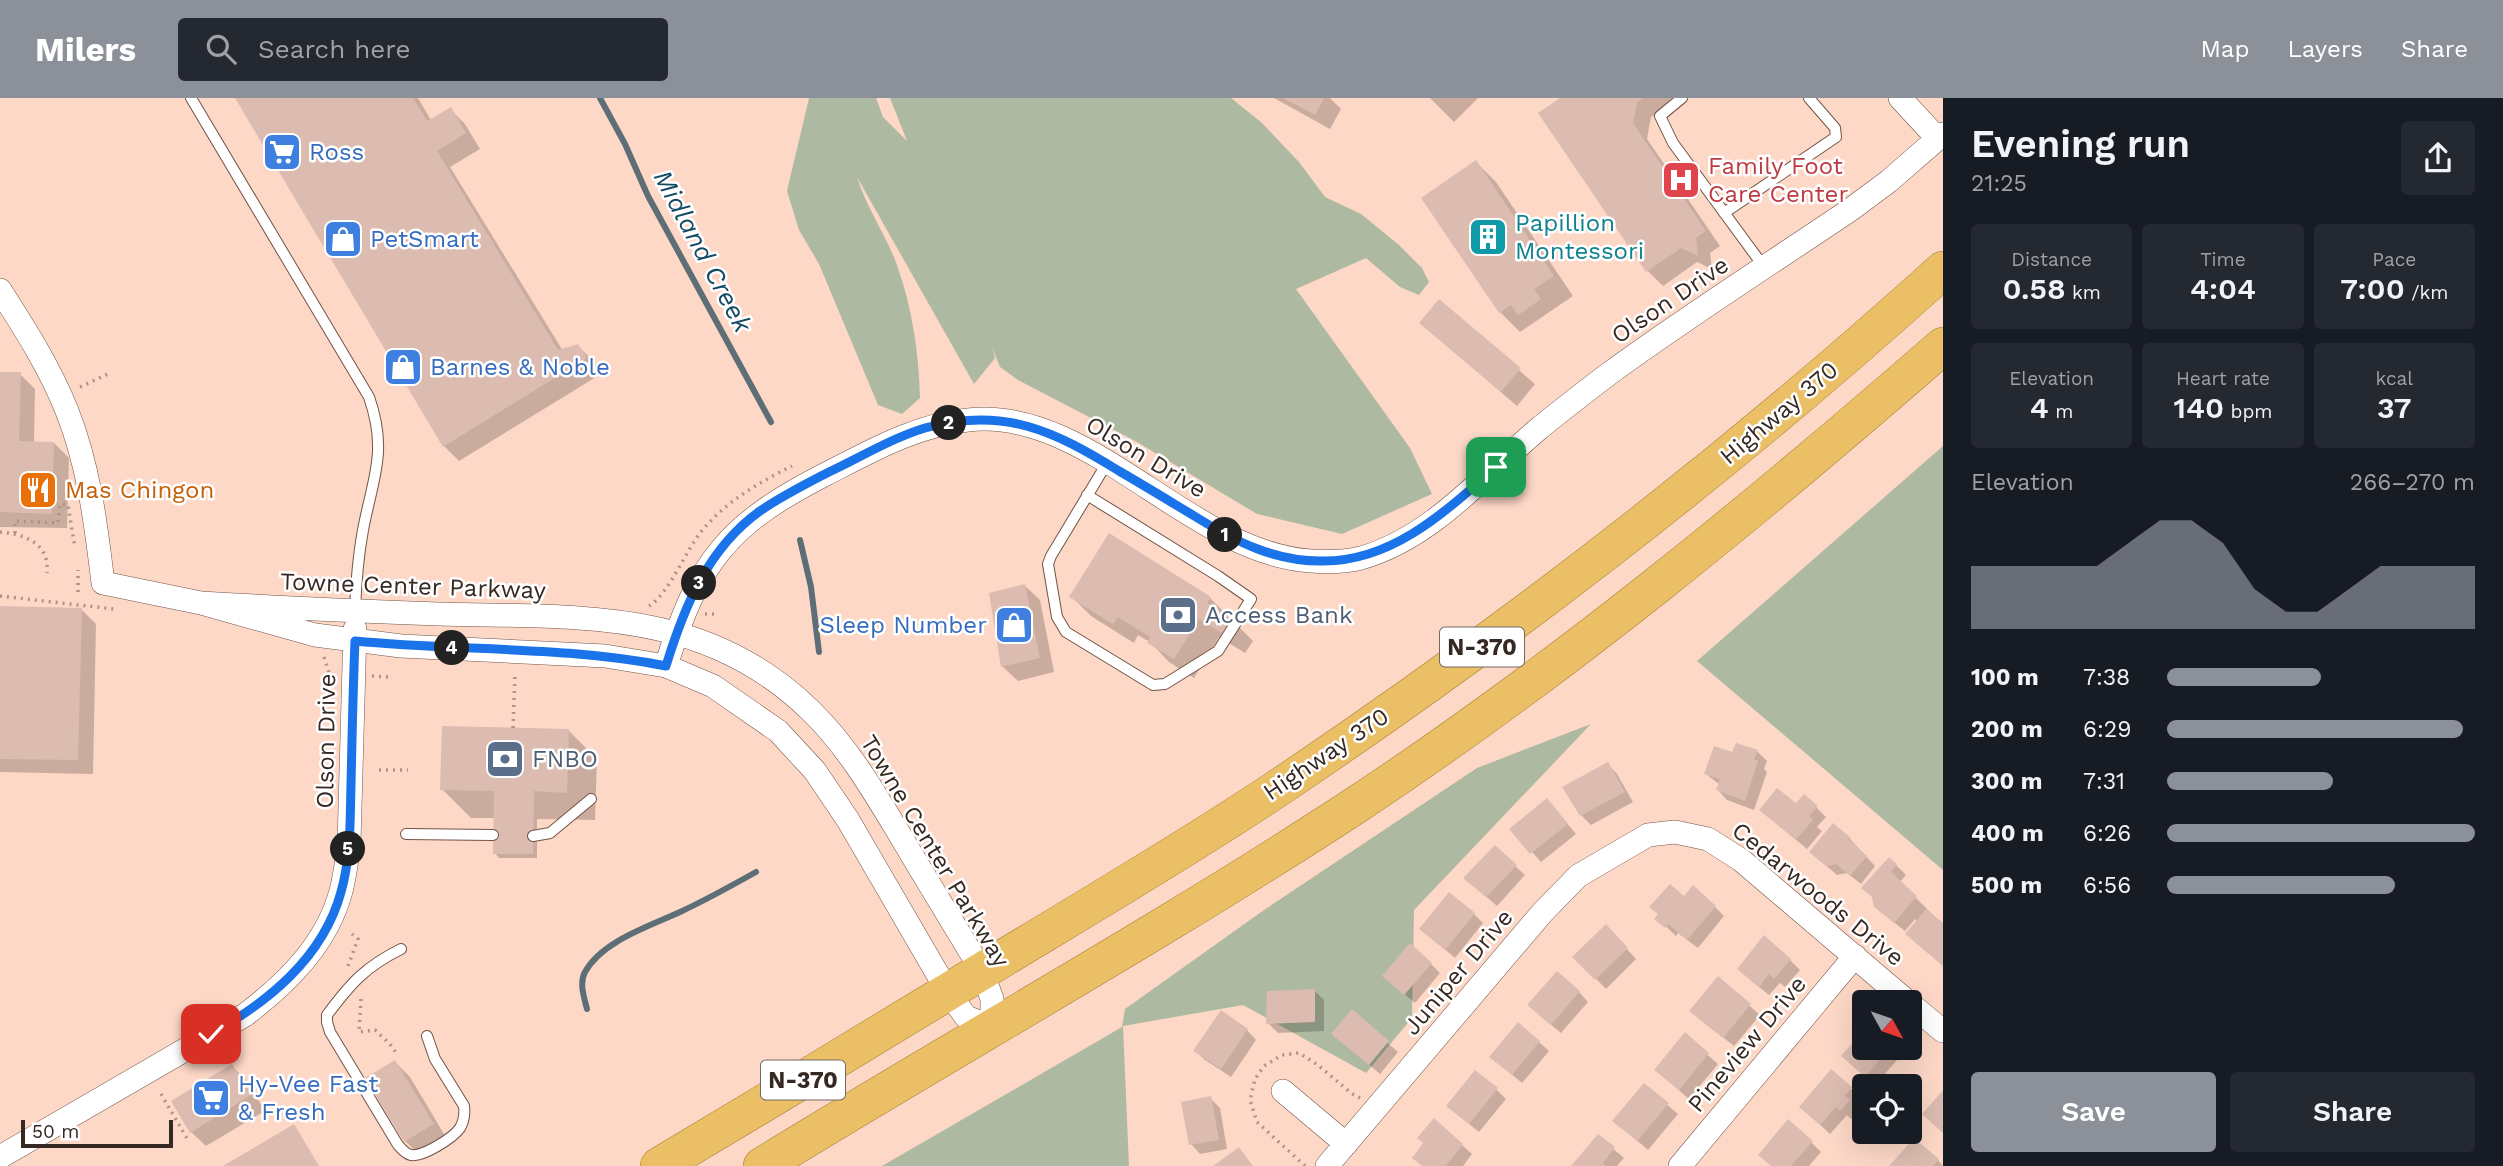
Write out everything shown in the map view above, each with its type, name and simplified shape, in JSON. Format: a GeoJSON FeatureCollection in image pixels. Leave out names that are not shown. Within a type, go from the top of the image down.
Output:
{"type":"FeatureCollection","features":[{"type":"Feature","properties":{"kind":"highway","name":"Highway 370"},"geometry":{"type":"LineString","coordinates":[[659,1166],[1275,790],[1480,648],[1657,512],[1776,416],[1943,270]]}},
{"type":"Feature","properties":{"kind":"highway","name":"N-370"},"geometry":{"type":"LineString","coordinates":[[762,1166],[1357,804],[1555,662],[1667,577],[1781,485],[1943,345]]}},
{"type":"Feature","properties":{"kind":"street"},"geometry":{"type":"LineString","coordinates":[[1899,98],[1940,137]]}},
{"type":"Feature","properties":{"kind":"street","name":"Olson Drive"},"geometry":{"type":"LineString","coordinates":[[666,666],[686,608],[706,570],[742,526],[790,492],[888,443],[923,429],[971,419],[997,420],[1043,430],[1064,439],[1226,535],[1274,555],[1299,560],[1358,559],[1402,541],[1429,524],[1535,432],[1611,373],[1889,181],[1940,137]]}},
{"type":"Feature","properties":{"kind":"street","name":"Towne Center Parkway"},"geometry":{"type":"LineString","coordinates":[[0,290],[39,352],[70,419],[90,491],[103,583],[201,603],[272,624],[355,641],[401,646],[605,656],[666,666],[713,686],[778,731],[802,754],[848,820],[948,992],[966,1017],[992,1027],[992,999],[982,971],[870,785],[813,712],[785,687],[735,655],[677,632],[590,618],[201,603]]}},
{"type":"Feature","properties":{"kind":"street","name":"Olson Drive"},"geometry":{"type":"LineString","coordinates":[[0,1157],[245,1015],[267,998],[304,961],[332,915],[341,892],[349,843],[355,611]]}},
{"type":"Feature","properties":{"kind":"street","name":"Cedarwoods Drive"},"geometry":{"type":"LineString","coordinates":[[1648,835],[1675,832],[1708,839],[1741,860],[1894,990]]}},
{"type":"Feature","properties":{"kind":"street","name":"Juniper Drive"},"geometry":{"type":"LineString","coordinates":[[1327,1166],[1542,913],[1569,885],[1578,876],[1648,835]]}},
{"type":"Feature","properties":{"kind":"street","name":"Pineview Drive"},"geometry":{"type":"LineString","coordinates":[[1680,1166],[1854,956]]}},
{"type":"Feature","properties":{"kind":"street","name":"Cedarwoods Drive"},"geometry":{"type":"LineString","coordinates":[[1922,1014],[1943,1031]]}},
{"type":"Feature","properties":{"kind":"street"},"geometry":{"type":"LineString","coordinates":[[1283,1091],[1346,1144]]}},
{"type":"Feature","properties":{"kind":"lane"},"geometry":{"type":"LineString","coordinates":[[191,98],[369,397],[375,415],[379,452],[361,543],[355,611]]}},
{"type":"Feature","properties":{"kind":"lane"},"geometry":{"type":"LineString","coordinates":[[1682,98],[1660,116],[1673,144],[1764,267]]}},
{"type":"Feature","properties":{"kind":"lane"},"geometry":{"type":"LineString","coordinates":[[1724,213],[1836,137],[1835,128],[1809,98]]}},
{"type":"Feature","properties":{"kind":"lane"},"geometry":{"type":"LineString","coordinates":[[1087,495],[1251,599],[1218,651],[1165,684],[1153,685],[1066,632],[1060,625],[1048,564],[1087,495],[1107,463]]}},
{"type":"Feature","properties":{"kind":"lane"},"geometry":{"type":"LineString","coordinates":[[533,836],[550,833],[591,799]]}},
{"type":"Feature","properties":{"kind":"lane"},"geometry":{"type":"LineString","coordinates":[[406,834],[493,835]]}},
{"type":"Feature","properties":{"kind":"lane"},"geometry":{"type":"LineString","coordinates":[[401,949],[377,961],[356,979],[327,1015],[327,1022],[330,1032],[398,1145],[413,1156],[454,1136],[463,1123],[465,1114],[464,1106],[435,1059],[427,1036]]}},
{"type":"Feature","properties":{"kind":"path"},"geometry":{"type":"LineString","coordinates":[[15,533],[15,521],[58,523],[60,504],[68,505],[76,550]]}},
{"type":"Feature","properties":{"kind":"path"},"geometry":{"type":"LineString","coordinates":[[0,532],[15,533],[33,539],[48,563],[47,573]]}},
{"type":"Feature","properties":{"kind":"path"},"geometry":{"type":"LineString","coordinates":[[78,592],[79,561]]}},
{"type":"Feature","properties":{"kind":"path"},"geometry":{"type":"LineString","coordinates":[[0,596],[123,610]]}},
{"type":"Feature","properties":{"kind":"path"},"geometry":{"type":"LineString","coordinates":[[324,657],[330,676]]}},
{"type":"Feature","properties":{"kind":"path"},"geometry":{"type":"LineString","coordinates":[[513,727],[515,667]]}},
{"type":"Feature","properties":{"kind":"path"},"geometry":{"type":"LineString","coordinates":[[379,770],[408,770]]}},
{"type":"Feature","properties":{"kind":"path"},"geometry":{"type":"LineString","coordinates":[[352,934],[358,939],[347,969],[363,987],[359,1032],[375,1030],[397,1054]]}},
{"type":"Feature","properties":{"kind":"path"},"geometry":{"type":"LineString","coordinates":[[1305,1166],[1257,1122],[1250,1100],[1255,1079],[1264,1066],[1282,1055],[1299,1053],[1362,1099]]}},
{"type":"Feature","properties":{"kind":"path"},"geometry":{"type":"LineString","coordinates":[[161,1094],[188,1140]]}},
{"type":"Feature","properties":{"kind":"green space"},"geometry":{"type":"Polygon","coordinates":[[[809,98],[876,98],[883,117],[907,141],[890,98],[1231,98],[1262,123],[1299,162],[1325,197],[1361,214],[1422,268],[1429,282],[1419,295],[1400,287],[1366,258],[1296,289],[1410,448],[1432,494],[1342,534],[1257,514],[1137,442],[1018,380],[1000,367],[992,347],[995,358],[974,384],[857,177],[902,281],[911,314],[918,364],[920,398],[902,414],[878,405],[819,264],[799,230],[787,191],[809,98]]]}},
{"type":"Feature","properties":{"kind":"green space"},"geometry":{"type":"Polygon","coordinates":[[[1943,446],[1943,870],[1697,661],[1943,446]]]}},
{"type":"Feature","properties":{"kind":"green space"},"geometry":{"type":"Polygon","coordinates":[[[1591,724],[1414,910],[1412,1018],[1366,1073],[1243,1005],[1123,1026],[1129,1166],[882,1166],[1122,1027],[1125,1009],[1264,910],[1477,768],[1591,724]]]}},
{"type":"Feature","properties":{"kind":"building"},"geometry":{"type":"Polygon","coordinates":[[[235,98],[413,98],[427,121],[451,107],[466,133],[437,151],[558,350],[578,344],[587,358],[443,447],[235,98]]]}},
{"type":"Feature","properties":{"kind":"building"},"geometry":{"type":"Polygon","coordinates":[[[1283,98],[1324,98],[1315,115],[1283,98]]]}},
{"type":"Feature","properties":{"kind":"building"},"geometry":{"type":"Polygon","coordinates":[[[1560,98],[1643,98],[1637,102],[1633,123],[1706,231],[1696,238],[1698,256],[1681,248],[1646,272],[1538,113],[1560,98]]]}},
{"type":"Feature","properties":{"kind":"building","name":"Papillion Montessori"},"geometry":{"type":"Polygon","coordinates":[[[1476,160],[1554,276],[1534,289],[1541,299],[1518,315],[1511,305],[1499,313],[1421,198],[1476,160]]]}},
{"type":"Feature","properties":{"kind":"building"},"geometry":{"type":"Polygon","coordinates":[[[1439,299],[1521,368],[1501,392],[1419,323],[1439,299]]]}},
{"type":"Feature","properties":{"kind":"building"},"geometry":{"type":"Polygon","coordinates":[[[0,372],[21,372],[19,441],[54,442],[52,514],[0,512],[0,372]]]}},
{"type":"Feature","properties":{"kind":"building"},"geometry":{"type":"Polygon","coordinates":[[[1109,533],[1211,597],[1207,603],[1234,620],[1225,635],[1199,619],[1174,659],[1147,643],[1150,637],[1118,617],[1113,624],[1069,597],[1109,533]]]}},
{"type":"Feature","properties":{"kind":"building","name":"Sleep Number"},"geometry":{"type":"Polygon","coordinates":[[[1025,584],[1040,658],[1001,667],[989,593],[1025,584]]]}},
{"type":"Feature","properties":{"kind":"building"},"geometry":{"type":"Polygon","coordinates":[[[0,606],[82,608],[78,760],[0,759],[0,606]]]}},
{"type":"Feature","properties":{"kind":"building","name":"FNBO"},"geometry":{"type":"Polygon","coordinates":[[[442,726],[569,729],[567,793],[534,791],[533,854],[493,854],[494,791],[440,790],[442,726]]]}},
{"type":"Feature","properties":{"kind":"building"},"geometry":{"type":"Polygon","coordinates":[[[1736,743],[1758,750],[1754,759],[1758,761],[1745,801],[1716,790],[1720,779],[1704,774],[1714,746],[1732,752],[1736,743]]]}},
{"type":"Feature","properties":{"kind":"building"},"geometry":{"type":"Polygon","coordinates":[[[1608,762],[1625,792],[1580,816],[1562,787],[1608,762]]]}},
{"type":"Feature","properties":{"kind":"building"},"geometry":{"type":"Polygon","coordinates":[[[1777,788],[1796,803],[1804,794],[1818,806],[1809,816],[1813,820],[1796,840],[1759,810],[1777,788]]]}},
{"type":"Feature","properties":{"kind":"building"},"geometry":{"type":"Polygon","coordinates":[[[1547,798],[1568,824],[1530,854],[1509,829],[1547,798]]]}},
{"type":"Feature","properties":{"kind":"building"},"geometry":{"type":"Polygon","coordinates":[[[1833,823],[1867,856],[1850,876],[1836,864],[1826,866],[1809,852],[1833,823]]]}},
{"type":"Feature","properties":{"kind":"building"},"geometry":{"type":"Polygon","coordinates":[[[1495,845],[1517,865],[1486,897],[1463,878],[1495,845]]]}},
{"type":"Feature","properties":{"kind":"building"},"geometry":{"type":"Polygon","coordinates":[[[1889,857],[1897,864],[1891,872],[1917,896],[1894,923],[1874,907],[1872,897],[1861,888],[1889,857]]]}},
{"type":"Feature","properties":{"kind":"building"},"geometry":{"type":"Polygon","coordinates":[[[1670,884],[1684,896],[1693,885],[1716,906],[1687,940],[1668,924],[1665,928],[1654,919],[1658,914],[1649,907],[1670,884]]]}},
{"type":"Feature","properties":{"kind":"building"},"geometry":{"type":"Polygon","coordinates":[[[1449,892],[1475,913],[1445,950],[1419,929],[1449,892]]]}},
{"type":"Feature","properties":{"kind":"building"},"geometry":{"type":"Polygon","coordinates":[[[1926,909],[1943,923],[1943,966],[1905,934],[1926,909]]]}},
{"type":"Feature","properties":{"kind":"building"},"geometry":{"type":"Polygon","coordinates":[[[1606,924],[1628,948],[1595,980],[1572,957],[1606,924]]]}},
{"type":"Feature","properties":{"kind":"building"},"geometry":{"type":"Polygon","coordinates":[[[1764,935],[1791,959],[1774,979],[1769,974],[1759,987],[1737,969],[1764,935]]]}},
{"type":"Feature","properties":{"kind":"building"},"geometry":{"type":"Polygon","coordinates":[[[1410,943],[1432,963],[1404,995],[1382,976],[1410,943]]]}},
{"type":"Feature","properties":{"kind":"building"},"geometry":{"type":"Polygon","coordinates":[[[1557,971],[1580,991],[1551,1025],[1527,1005],[1557,971]]]}},
{"type":"Feature","properties":{"kind":"building"},"geometry":{"type":"Polygon","coordinates":[[[1718,976],[1751,1004],[1723,1038],[1689,1011],[1718,976]]]}},
{"type":"Feature","properties":{"kind":"building"},"geometry":{"type":"Polygon","coordinates":[[[1315,989],[1315,1022],[1266,1024],[1267,991],[1315,989]]]}},
{"type":"Feature","properties":{"kind":"building"},"geometry":{"type":"Polygon","coordinates":[[[1352,1009],[1389,1041],[1369,1065],[1331,1034],[1352,1009]]]}},
{"type":"Feature","properties":{"kind":"building"},"geometry":{"type":"Polygon","coordinates":[[[1221,1010],[1248,1029],[1221,1069],[1193,1051],[1221,1010]]]}},
{"type":"Feature","properties":{"kind":"building"},"geometry":{"type":"Polygon","coordinates":[[[1518,1022],[1540,1041],[1512,1075],[1489,1057],[1518,1022]]]}},
{"type":"Feature","properties":{"kind":"building"},"geometry":{"type":"Polygon","coordinates":[[[1685,1032],[1709,1053],[1679,1090],[1654,1070],[1685,1032]]]}},
{"type":"Feature","properties":{"kind":"building"},"geometry":{"type":"Polygon","coordinates":[[[1852,1044],[1852,1060],[1880,1060],[1868,1074],[1862,1074],[1841,1056],[1852,1044]]]}},
{"type":"Feature","properties":{"kind":"building"},"geometry":{"type":"Polygon","coordinates":[[[395,1060],[434,1124],[404,1142],[365,1078],[395,1060]]]}},
{"type":"Feature","properties":{"kind":"building","name":"Hy-Vee Fast & Fresh"},"geometry":{"type":"Polygon","coordinates":[[[232,1064],[251,1095],[190,1133],[171,1101],[232,1064]]]}},
{"type":"Feature","properties":{"kind":"building"},"geometry":{"type":"Polygon","coordinates":[[[1831,1069],[1852,1087],[1845,1096],[1850,1100],[1840,1111],[1836,1107],[1820,1125],[1799,1107],[1831,1069]]]}},
{"type":"Feature","properties":{"kind":"building"},"geometry":{"type":"Polygon","coordinates":[[[1475,1070],[1498,1088],[1469,1124],[1446,1106],[1475,1070]]]}},
{"type":"Feature","properties":{"kind":"building"},"geometry":{"type":"Polygon","coordinates":[[[1644,1083],[1669,1103],[1637,1141],[1612,1121],[1644,1083]]]}},
{"type":"Feature","properties":{"kind":"building"},"geometry":{"type":"Polygon","coordinates":[[[1943,1090],[1943,1133],[1922,1114],[1943,1090]]]}},
{"type":"Feature","properties":{"kind":"building"},"geometry":{"type":"Polygon","coordinates":[[[1211,1096],[1219,1140],[1189,1145],[1181,1102],[1211,1096]]]}},
{"type":"Feature","properties":{"kind":"building"},"geometry":{"type":"Polygon","coordinates":[[[1434,1118],[1463,1144],[1446,1166],[1422,1166],[1412,1158],[1423,1143],[1417,1138],[1434,1118]]]}},
{"type":"Feature","properties":{"kind":"building"},"geometry":{"type":"Polygon","coordinates":[[[1788,1119],[1813,1141],[1791,1166],[1771,1166],[1758,1155],[1788,1119]]]}},
{"type":"Feature","properties":{"kind":"building"},"geometry":{"type":"Polygon","coordinates":[[[294,1124],[319,1166],[223,1166],[294,1124]]]}},
{"type":"Feature","properties":{"kind":"building"},"geometry":{"type":"Polygon","coordinates":[[[1598,1134],[1615,1147],[1603,1163],[1606,1166],[1571,1166],[1598,1134]]]}},
{"type":"Feature","properties":{"kind":"building"},"geometry":{"type":"Polygon","coordinates":[[[1909,1144],[1921,1144],[1939,1159],[1933,1166],[1889,1166],[1909,1144]]]}},
{"type":"Feature","properties":{"kind":"building"},"geometry":{"type":"Polygon","coordinates":[[[1239,1147],[1253,1166],[1213,1166],[1239,1147]]]}},
{"type":"Feature","properties":{"kind":"waterway","name":"Midland Creek"},"geometry":{"type":"LineString","coordinates":[[600,98],[625,144],[648,196],[771,422]]}},
{"type":"Feature","properties":{"kind":"waterway","name":"Midland Creek"},"geometry":{"type":"LineString","coordinates":[[800,540],[811,587],[819,652]]}},
{"type":"Feature","properties":{"kind":"waterway","name":"Midland Creek"},"geometry":{"type":"LineString","coordinates":[[587,1009],[583,976],[603,952],[628,936],[699,903],[756,872]]}},
{"type":"Feature","properties":{"kind":"place","name":"Ross"},"geometry":{"type":"Point","coordinates":[282,152]}},
{"type":"Feature","properties":{"kind":"place","name":"Family Foot Care Center"},"geometry":{"type":"Point","coordinates":[1681,180]}},
{"type":"Feature","properties":{"kind":"place","name":"Papillion Montessori"},"geometry":{"type":"Point","coordinates":[1488,237]}},
{"type":"Feature","properties":{"kind":"place","name":"PetSmart"},"geometry":{"type":"Point","coordinates":[343,239]}},
{"type":"Feature","properties":{"kind":"place","name":"Barnes & Noble"},"geometry":{"type":"Point","coordinates":[403,367]}},
{"type":"Feature","properties":{"kind":"place","name":"Mas Chingon"},"geometry":{"type":"Point","coordinates":[38,490]}},
{"type":"Feature","properties":{"kind":"place","name":"Access Bank"},"geometry":{"type":"Point","coordinates":[1178,615]}},
{"type":"Feature","properties":{"kind":"place","name":"Sleep Number"},"geometry":{"type":"Point","coordinates":[1014,625]}},
{"type":"Feature","properties":{"kind":"place","name":"FNBO"},"geometry":{"type":"Point","coordinates":[505,759]}},
{"type":"Feature","properties":{"kind":"place","name":"Hy-Vee Fast & Fresh"},"geometry":{"type":"Point","coordinates":[211,1098]}},
{"type":"Feature","properties":{"kind":"route"},"geometry":{"type":"LineString","coordinates":[[211,1034],[245,1015],[287,980],[320,937],[341,892],[349,843],[355,641],[401,646],[605,656],[666,666],[694,591],[717,554],[742,526],[790,492],[888,443],[950,422],[971,419],[997,420],[1043,430],[1086,451],[1226,535],[1274,555],[1299,560],[1358,559],[1402,541],[1429,524],[1496,467]]}}]}
